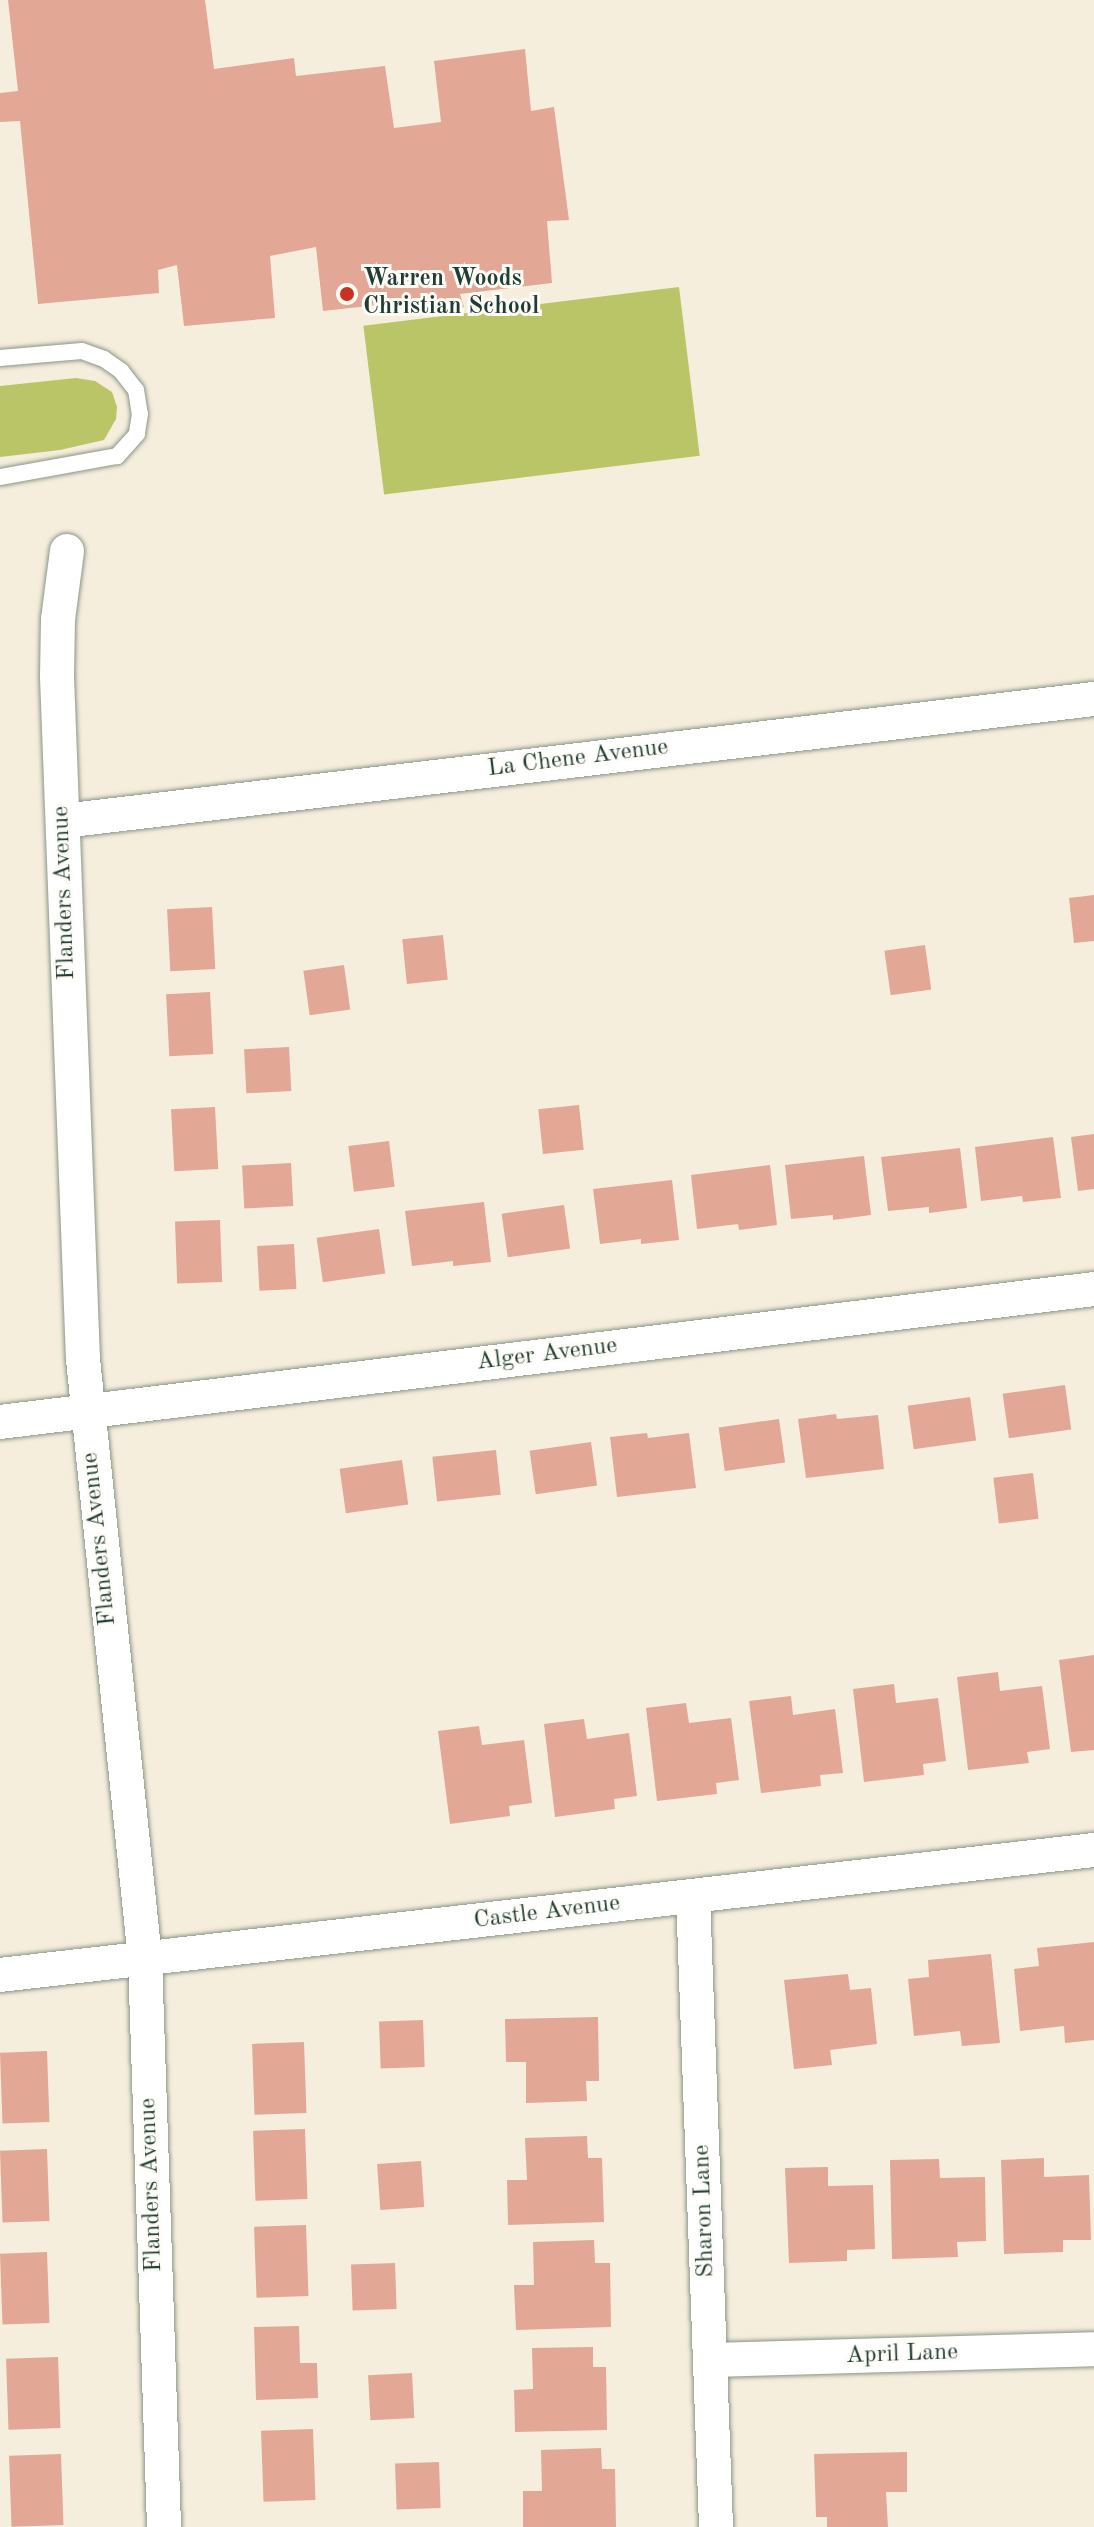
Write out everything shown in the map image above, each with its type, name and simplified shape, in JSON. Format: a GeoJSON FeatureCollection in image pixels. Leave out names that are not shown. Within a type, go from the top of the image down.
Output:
{"type":"FeatureCollection","features":[{"type":"Feature","properties":{"kind":"street","name":"Flanders Avenue"},"geometry":{"type":"LineString","coordinates":[[67,551],[58,619],[86,1410],[145,1959],[164,2527]]}},
{"type":"Feature","properties":{"kind":"street","name":"La Chene Avenue"},"geometry":{"type":"LineString","coordinates":[[63,821],[1094,699]]}},
{"type":"Feature","properties":{"kind":"street","name":"Alger Avenue"},"geometry":{"type":"LineString","coordinates":[[0,1422],[1094,1289]]}},
{"type":"Feature","properties":{"kind":"street","name":"Castle Avenue"},"geometry":{"type":"LineString","coordinates":[[0,1975],[1094,1850]]}},
{"type":"Feature","properties":{"kind":"street","name":"Sharon Lane"},"geometry":{"type":"LineString","coordinates":[[693,1896],[716,2527]]}},
{"type":"Feature","properties":{"kind":"street","name":"April Lane"},"geometry":{"type":"LineString","coordinates":[[711,2360],[1094,2349]]}},
{"type":"Feature","properties":{"kind":"lane"},"geometry":{"type":"LineString","coordinates":[[0,358],[82,351],[104,359],[121,371],[136,390],[140,414],[137,434],[117,456],[0,477]]}},
{"type":"Feature","properties":{"kind":"green space"},"geometry":{"type":"Polygon","coordinates":[[[679,287],[700,456],[384,494],[363,326],[679,287]]]}},
{"type":"Feature","properties":{"kind":"green space"},"geometry":{"type":"Polygon","coordinates":[[[76,378],[95,381],[112,392],[117,407],[116,419],[104,440],[60,450],[0,457],[0,386],[76,378]]]}},
{"type":"Feature","properties":{"kind":"building"},"geometry":{"type":"Polygon","coordinates":[[[8,0],[205,0],[214,69],[294,58],[296,76],[385,66],[394,128],[441,122],[434,61],[525,49],[531,111],[554,107],[569,220],[547,221],[552,283],[460,294],[464,307],[414,313],[414,301],[323,311],[316,247],[270,256],[275,318],[184,326],[177,265],[158,270],[159,293],[38,304],[20,121],[0,122],[0,93],[18,91],[8,0]]]}},
{"type":"Feature","properties":{"kind":"building"},"geometry":{"type":"Polygon","coordinates":[[[1094,895],[1094,941],[1074,943],[1069,898],[1094,895]]]}},
{"type":"Feature","properties":{"kind":"building"},"geometry":{"type":"Polygon","coordinates":[[[212,907],[215,969],[170,971],[167,909],[212,907]]]}},
{"type":"Feature","properties":{"kind":"building"},"geometry":{"type":"Polygon","coordinates":[[[443,935],[448,980],[407,984],[402,939],[443,935]]]}},
{"type":"Feature","properties":{"kind":"building"},"geometry":{"type":"Polygon","coordinates":[[[925,945],[931,990],[891,995],[884,951],[925,945]]]}},
{"type":"Feature","properties":{"kind":"building"},"geometry":{"type":"Polygon","coordinates":[[[344,965],[350,1010],[310,1015],[303,971],[344,965]]]}},
{"type":"Feature","properties":{"kind":"building"},"geometry":{"type":"Polygon","coordinates":[[[210,992],[213,1054],[169,1056],[166,994],[210,992]]]}},
{"type":"Feature","properties":{"kind":"building"},"geometry":{"type":"Polygon","coordinates":[[[289,1047],[291,1091],[246,1093],[244,1049],[289,1047]]]}},
{"type":"Feature","properties":{"kind":"building"},"geometry":{"type":"Polygon","coordinates":[[[579,1105],[584,1150],[543,1154],[538,1109],[579,1105]]]}},
{"type":"Feature","properties":{"kind":"building"},"geometry":{"type":"Polygon","coordinates":[[[215,1107],[218,1169],[174,1171],[171,1109],[215,1107]]]}},
{"type":"Feature","properties":{"kind":"building"},"geometry":{"type":"Polygon","coordinates":[[[1094,1134],[1094,1189],[1078,1191],[1071,1137],[1094,1134]]]}},
{"type":"Feature","properties":{"kind":"building"},"geometry":{"type":"Polygon","coordinates":[[[1053,1137],[1061,1198],[1023,1202],[1022,1196],[981,1201],[975,1147],[1053,1137]]]}},
{"type":"Feature","properties":{"kind":"building"},"geometry":{"type":"Polygon","coordinates":[[[389,1141],[395,1187],[354,1192],[348,1146],[389,1141]]]}},
{"type":"Feature","properties":{"kind":"building"},"geometry":{"type":"Polygon","coordinates":[[[960,1148],[967,1208],[929,1213],[929,1207],[888,1211],[881,1157],[960,1148]]]}},
{"type":"Feature","properties":{"kind":"building"},"geometry":{"type":"Polygon","coordinates":[[[864,1156],[871,1215],[833,1220],[833,1215],[791,1219],[785,1165],[864,1156]]]}},
{"type":"Feature","properties":{"kind":"building"},"geometry":{"type":"Polygon","coordinates":[[[291,1163],[293,1206],[244,1209],[242,1166],[291,1163]]]}},
{"type":"Feature","properties":{"kind":"building"},"geometry":{"type":"Polygon","coordinates":[[[770,1165],[777,1225],[739,1230],[738,1224],[697,1229],[691,1175],[770,1165]]]}},
{"type":"Feature","properties":{"kind":"building"},"geometry":{"type":"Polygon","coordinates":[[[672,1180],[679,1240],[641,1244],[641,1239],[600,1244],[593,1189],[672,1180]]]}},
{"type":"Feature","properties":{"kind":"building"},"geometry":{"type":"Polygon","coordinates":[[[484,1202],[491,1262],[453,1266],[453,1261],[412,1266],[405,1211],[484,1202]]]}},
{"type":"Feature","properties":{"kind":"building"},"geometry":{"type":"Polygon","coordinates":[[[564,1205],[570,1249],[508,1257],[502,1214],[564,1205]]]}},
{"type":"Feature","properties":{"kind":"building"},"geometry":{"type":"Polygon","coordinates":[[[220,1220],[222,1282],[177,1284],[175,1222],[220,1220]]]}},
{"type":"Feature","properties":{"kind":"building"},"geometry":{"type":"Polygon","coordinates":[[[379,1229],[385,1274],[323,1282],[317,1238],[379,1229]]]}},
{"type":"Feature","properties":{"kind":"building"},"geometry":{"type":"Polygon","coordinates":[[[294,1244],[296,1289],[259,1291],[257,1246],[294,1244]]]}},
{"type":"Feature","properties":{"kind":"building"},"geometry":{"type":"Polygon","coordinates":[[[1065,1385],[1071,1430],[1009,1438],[1003,1394],[1065,1385]]]}},
{"type":"Feature","properties":{"kind":"building"},"geometry":{"type":"Polygon","coordinates":[[[970,1397],[976,1441],[914,1449],[908,1406],[970,1397]]]}},
{"type":"Feature","properties":{"kind":"building"},"geometry":{"type":"Polygon","coordinates":[[[836,1414],[837,1419],[878,1415],[884,1469],[806,1478],[798,1419],[836,1414]]]}},
{"type":"Feature","properties":{"kind":"building"},"geometry":{"type":"Polygon","coordinates":[[[779,1419],[785,1463],[725,1471],[719,1427],[779,1419]]]}},
{"type":"Feature","properties":{"kind":"building"},"geometry":{"type":"Polygon","coordinates":[[[647,1433],[648,1438],[689,1433],[696,1488],[617,1497],[610,1437],[647,1433]]]}},
{"type":"Feature","properties":{"kind":"building"},"geometry":{"type":"Polygon","coordinates":[[[591,1442],[597,1486],[536,1494],[530,1451],[591,1442]]]}},
{"type":"Feature","properties":{"kind":"building"},"geometry":{"type":"Polygon","coordinates":[[[496,1450],[501,1495],[437,1501],[432,1457],[496,1450]]]}},
{"type":"Feature","properties":{"kind":"building"},"geometry":{"type":"Polygon","coordinates":[[[402,1460],[408,1505],[346,1513],[340,1469],[402,1460]]]}},
{"type":"Feature","properties":{"kind":"building"},"geometry":{"type":"Polygon","coordinates":[[[1033,1473],[1039,1519],[999,1524],[993,1478],[1033,1473]]]}},
{"type":"Feature","properties":{"kind":"building"},"geometry":{"type":"Polygon","coordinates":[[[1094,1655],[1094,1750],[1071,1752],[1059,1660],[1094,1655]]]}},
{"type":"Feature","properties":{"kind":"building"},"geometry":{"type":"Polygon","coordinates":[[[998,1672],[1000,1691],[1042,1686],[1050,1749],[1027,1752],[1029,1763],[968,1770],[957,1677],[998,1672]]]}},
{"type":"Feature","properties":{"kind":"building"},"geometry":{"type":"Polygon","coordinates":[[[894,1684],[896,1703],[938,1698],[946,1761],[923,1764],[924,1775],[864,1782],[853,1689],[894,1684]]]}},
{"type":"Feature","properties":{"kind":"building"},"geometry":{"type":"Polygon","coordinates":[[[791,1696],[793,1715],[835,1709],[843,1773],[820,1775],[821,1786],[761,1793],[749,1701],[791,1696]]]}},
{"type":"Feature","properties":{"kind":"building"},"geometry":{"type":"Polygon","coordinates":[[[686,1703],[689,1723],[731,1718],[739,1780],[716,1783],[717,1794],[657,1801],[646,1708],[686,1703]]]}},
{"type":"Feature","properties":{"kind":"building"},"geometry":{"type":"Polygon","coordinates":[[[584,1719],[587,1739],[629,1733],[637,1796],[614,1799],[615,1809],[555,1817],[544,1724],[584,1719]]]}},
{"type":"Feature","properties":{"kind":"building"},"geometry":{"type":"Polygon","coordinates":[[[479,1726],[482,1745],[524,1740],[532,1803],[509,1806],[510,1816],[450,1824],[438,1731],[479,1726]]]}},
{"type":"Feature","properties":{"kind":"building"},"geometry":{"type":"Polygon","coordinates":[[[1094,1942],[1094,2040],[1065,2043],[1064,2026],[1020,2031],[1014,1969],[1039,1966],[1037,1948],[1094,1942]]]}},
{"type":"Feature","properties":{"kind":"building"},"geometry":{"type":"Polygon","coordinates":[[[991,1954],[1000,2043],[962,2046],[960,2031],[914,2036],[908,1979],[929,1977],[928,1960],[991,1954]]]}},
{"type":"Feature","properties":{"kind":"building"},"geometry":{"type":"Polygon","coordinates":[[[848,1974],[850,1990],[871,1988],[877,2044],[830,2050],[832,2065],[794,2069],[784,1980],[848,1974]]]}},
{"type":"Feature","properties":{"kind":"building"},"geometry":{"type":"Polygon","coordinates":[[[598,2017],[599,2081],[586,2081],[587,2101],[526,2103],[526,2062],[506,2062],[505,2019],[598,2017]]]}},
{"type":"Feature","properties":{"kind":"building"},"geometry":{"type":"Polygon","coordinates":[[[423,2020],[425,2067],[381,2069],[379,2022],[423,2020]]]}},
{"type":"Feature","properties":{"kind":"building"},"geometry":{"type":"Polygon","coordinates":[[[304,2042],[306,2113],[255,2115],[252,2044],[304,2042]]]}},
{"type":"Feature","properties":{"kind":"building"},"geometry":{"type":"Polygon","coordinates":[[[47,2051],[49,2122],[3,2124],[0,2053],[47,2051]]]}},
{"type":"Feature","properties":{"kind":"building"},"geometry":{"type":"Polygon","coordinates":[[[305,2129],[307,2199],[255,2201],[253,2131],[305,2129]]]}},
{"type":"Feature","properties":{"kind":"building"},"geometry":{"type":"Polygon","coordinates":[[[587,2136],[588,2158],[602,2158],[604,2222],[508,2225],[507,2180],[527,2180],[525,2138],[587,2136]]]}},
{"type":"Feature","properties":{"kind":"building"},"geometry":{"type":"Polygon","coordinates":[[[47,2149],[50,2221],[3,2223],[0,2151],[47,2149]]]}},
{"type":"Feature","properties":{"kind":"building"},"geometry":{"type":"Polygon","coordinates":[[[1044,2158],[1044,2177],[1089,2175],[1091,2240],[1063,2240],[1063,2252],[1004,2254],[1001,2160],[1044,2158]]]}},
{"type":"Feature","properties":{"kind":"building"},"geometry":{"type":"Polygon","coordinates":[[[939,2159],[940,2178],[985,2177],[986,2241],[957,2242],[958,2257],[892,2259],[890,2160],[939,2159]]]}},
{"type":"Feature","properties":{"kind":"building"},"geometry":{"type":"Polygon","coordinates":[[[421,2161],[424,2207],[380,2210],[377,2164],[421,2161]]]}},
{"type":"Feature","properties":{"kind":"building"},"geometry":{"type":"Polygon","coordinates":[[[828,2167],[828,2186],[873,2185],[875,2249],[847,2250],[847,2261],[789,2263],[785,2168],[828,2167]]]}},
{"type":"Feature","properties":{"kind":"building"},"geometry":{"type":"Polygon","coordinates":[[[306,2225],[308,2296],[257,2298],[254,2227],[306,2225]]]}},
{"type":"Feature","properties":{"kind":"building"},"geometry":{"type":"Polygon","coordinates":[[[594,2240],[595,2263],[610,2263],[611,2327],[516,2330],[514,2285],[534,2285],[533,2242],[594,2240]]]}},
{"type":"Feature","properties":{"kind":"building"},"geometry":{"type":"Polygon","coordinates":[[[47,2252],[49,2323],[3,2325],[0,2254],[47,2252]]]}},
{"type":"Feature","properties":{"kind":"building"},"geometry":{"type":"Polygon","coordinates":[[[395,2263],[397,2309],[353,2311],[351,2265],[395,2263]]]}},
{"type":"Feature","properties":{"kind":"building"},"geometry":{"type":"Polygon","coordinates":[[[299,2326],[300,2363],[317,2363],[318,2398],[256,2400],[254,2327],[299,2326]]]}},
{"type":"Feature","properties":{"kind":"building"},"geometry":{"type":"Polygon","coordinates":[[[593,2347],[593,2367],[606,2367],[607,2430],[515,2432],[514,2390],[533,2389],[532,2348],[593,2347]]]}},
{"type":"Feature","properties":{"kind":"building"},"geometry":{"type":"Polygon","coordinates":[[[58,2357],[60,2428],[9,2430],[6,2359],[58,2357]]]}},
{"type":"Feature","properties":{"kind":"building"},"geometry":{"type":"Polygon","coordinates":[[[412,2373],[414,2418],[370,2420],[368,2375],[412,2373]]]}},
{"type":"Feature","properties":{"kind":"building"},"geometry":{"type":"Polygon","coordinates":[[[313,2429],[315,2500],[264,2502],[261,2431],[313,2429]]]}},
{"type":"Feature","properties":{"kind":"building"},"geometry":{"type":"Polygon","coordinates":[[[601,2448],[602,2469],[615,2469],[616,2527],[523,2527],[523,2491],[542,2491],[541,2450],[601,2448]]]}},
{"type":"Feature","properties":{"kind":"building"},"geometry":{"type":"Polygon","coordinates":[[[907,2452],[907,2492],[886,2492],[888,2527],[827,2527],[827,2517],[816,2517],[814,2454],[907,2452]]]}},
{"type":"Feature","properties":{"kind":"building"},"geometry":{"type":"Polygon","coordinates":[[[61,2454],[63,2525],[12,2527],[9,2456],[61,2454]]]}},
{"type":"Feature","properties":{"kind":"building"},"geometry":{"type":"Polygon","coordinates":[[[439,2462],[441,2508],[397,2510],[395,2464],[439,2462]]]}},
{"type":"Feature","properties":{"kind":"place","name":"Warren Woods Christian School"},"geometry":{"type":"Point","coordinates":[347,294]}}]}
